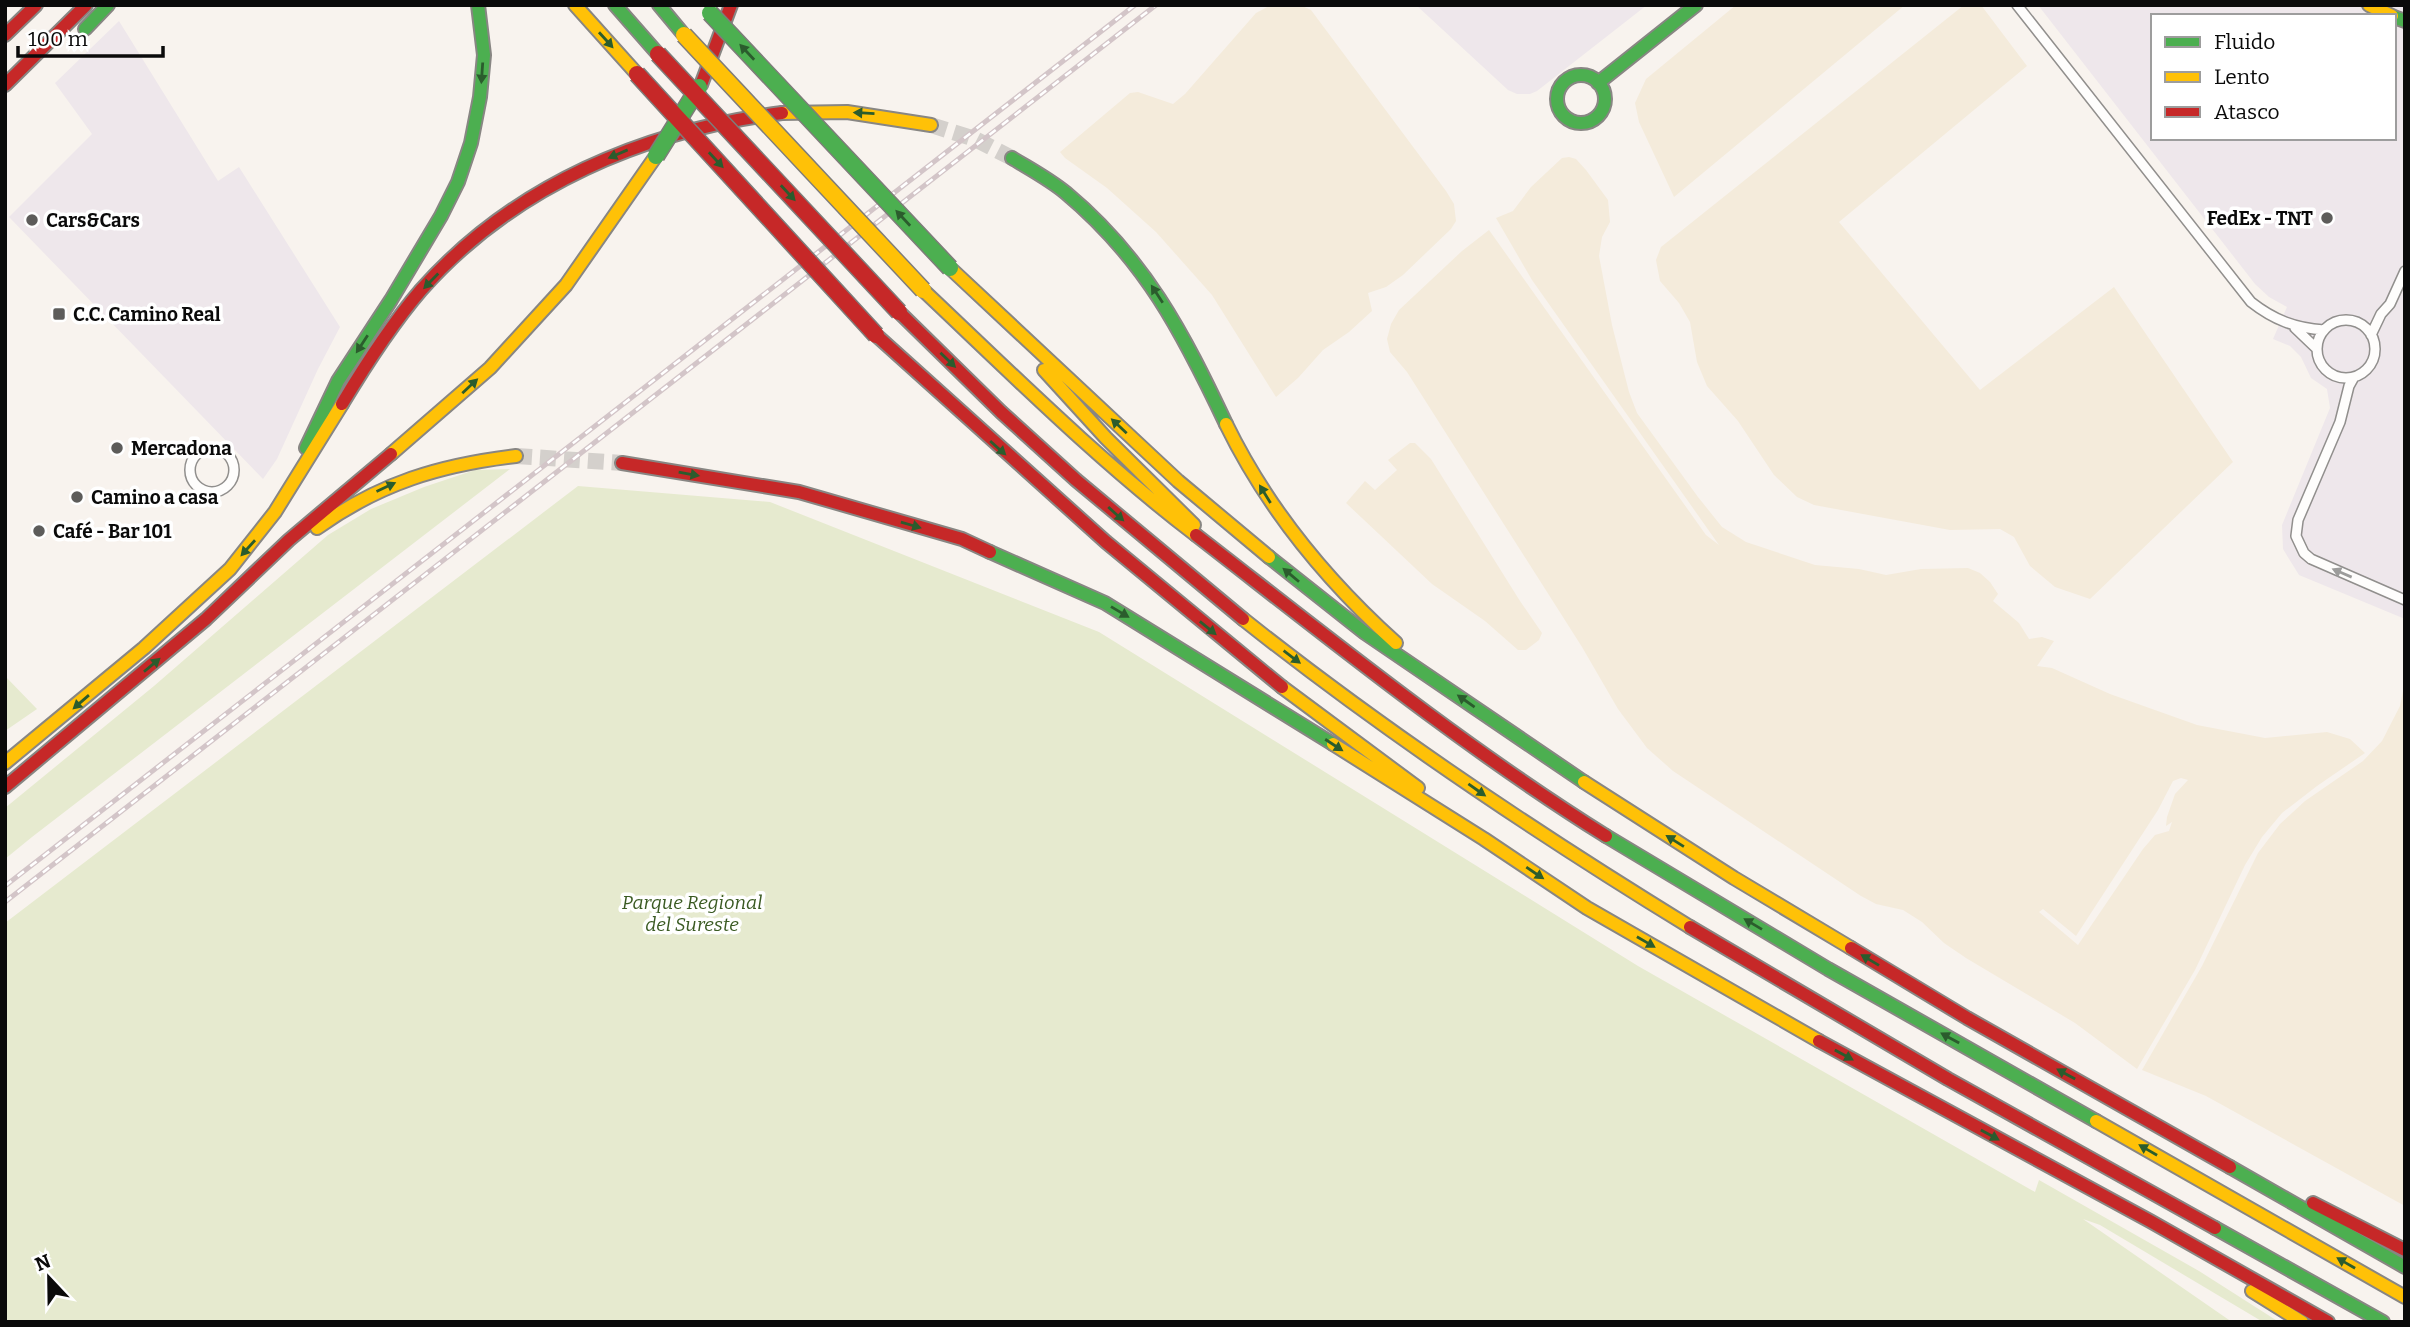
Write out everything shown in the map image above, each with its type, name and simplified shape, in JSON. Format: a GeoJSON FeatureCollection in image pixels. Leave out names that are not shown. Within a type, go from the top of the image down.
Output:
{"type":"FeatureCollection","features":[{"type":"Feature","properties":{"kind":"main road"},"geometry":{"type":"LineString","coordinates":[[5,35],[36,5]]}},
{"type":"Feature","properties":{"kind":"main road"},"geometry":{"type":"LineString","coordinates":[[5,85],[86,5]]}},
{"type":"Feature","properties":{"kind":"main road"},"geometry":{"type":"LineString","coordinates":[[85,29],[108,5]]}},
{"type":"Feature","properties":{"kind":"main road"},"geometry":{"type":"LineString","coordinates":[[287,492],[338,381],[404,279],[458,182],[471,143],[480,97],[484,55],[478,5]]}},
{"type":"Feature","properties":{"kind":"main road"},"geometry":{"type":"LineString","coordinates":[[575,5],[876,335],[991,442],[1112,549],[1250,662],[1484,839]]}},
{"type":"Feature","properties":{"kind":"main road"},"geometry":{"type":"LineString","coordinates":[[615,5],[899,312],[1016,426],[1144,538],[1283,650],[1393,732],[1519,819],[1646,901],[1797,991],[2067,1146],[2383,1322]]}},
{"type":"Feature","properties":{"kind":"main road"},"geometry":{"type":"LineString","coordinates":[[659,5],[923,290],[1094,451],[1155,504],[1399,692],[1559,806],[1664,872],[1828,969],[2405,1297]]}},
{"type":"Feature","properties":{"kind":"main road"},"geometry":{"type":"LineString","coordinates":[[243,586],[289,540],[450,405],[490,368],[566,285],[656,156],[701,85],[731,5]]}},
{"type":"Feature","properties":{"kind":"main road"},"geometry":{"type":"LineString","coordinates":[[1598,83],[1696,5]]}},
{"type":"Feature","properties":{"kind":"main road"},"geometry":{"type":"LineString","coordinates":[[2369,5],[2389,14]]}},
{"type":"Feature","properties":{"kind":"main road"},"geometry":{"type":"LineString","coordinates":[[707,9],[1106,438],[1192,522],[1207,544]]}},
{"type":"Feature","properties":{"kind":"main road"},"geometry":{"type":"LineString","coordinates":[[5,763],[201,599],[256,539],[301,475],[375,349],[402,313],[471,243],[552,187],[642,144],[704,127],[763,116],[817,111],[878,114],[931,125]]}},
{"type":"Feature","properties":{"kind":"main road"},"geometry":{"type":"LineString","coordinates":[[1013,158],[1065,192],[1115,241],[1155,290],[1181,333],[1250,468],[1276,511],[1336,587],[1446,686]]}},
{"type":"Feature","properties":{"kind":"main road"},"geometry":{"type":"LineString","coordinates":[[950,268],[1178,481],[1365,633],[1601,794],[1734,878],[1967,1018],[2405,1267]]}},
{"type":"Feature","properties":{"kind":"main road"},"geometry":{"type":"LineString","coordinates":[[5,787],[243,586],[326,520],[365,497],[430,469],[475,460],[516,456]]}},
{"type":"Feature","properties":{"kind":"main road"},"geometry":{"type":"LineString","coordinates":[[622,463],[799,492],[962,539],[1105,603],[1484,839],[1587,908],[1791,1026],[2328,1322]]}},
{"type":"Feature","properties":{"kind":"main road"},"geometry":{"type":"LineString","coordinates":[[2126,1107],[2405,1250]]}},
{"type":"Feature","properties":{"kind":"main road"},"geometry":{"type":"LineString","coordinates":[[2108,1200],[2302,1322]]}},
{"type":"Feature","properties":{"kind":"street"},"geometry":{"type":"LineString","coordinates":[[2017,5],[2239,290],[2263,311],[2294,327],[2317,349],[2322,366],[2336,376],[2354,377],[2362,373],[2375,352],[2371,335],[2358,323],[2349,320],[2340,321],[2324,330],[2294,327]]}},
{"type":"Feature","properties":{"kind":"street"},"geometry":{"type":"LineString","coordinates":[[2371,335],[2381,314],[2390,304],[2405,271]]}},
{"type":"Feature","properties":{"kind":"street"},"geometry":{"type":"LineString","coordinates":[[2317,349],[2324,330]]}},
{"type":"Feature","properties":{"kind":"street"},"geometry":{"type":"LineString","coordinates":[[2354,377],[2349,386],[2340,422],[2298,520],[2296,536],[2304,553],[2318,563],[2405,600]]}},
{"type":"Feature","properties":{"kind":"street"},"geometry":{"type":"LineString","coordinates":[[205,449],[221,450],[234,465],[232,479],[216,492],[200,489],[191,478],[190,464],[193,458],[205,449]]}},
{"type":"Feature","properties":{"kind":"shaded area"},"geometry":{"type":"Polygon","coordinates":[[[1271,5],[1300,5],[1311,10],[1446,191],[1454,204],[1456,221],[1403,275],[1386,287],[1368,293],[1372,311],[1349,332],[1323,350],[1298,378],[1276,397],[1212,295],[1156,232],[1107,188],[1060,152],[1130,93],[1138,92],[1173,104],[1185,94],[1256,13],[1271,5]]]}},
{"type":"Feature","properties":{"kind":"shaded area"},"geometry":{"type":"Polygon","coordinates":[[[1416,5],[1647,5],[1537,91],[1517,94],[1508,90],[1416,5]]]}},
{"type":"Feature","properties":{"kind":"shaded area"},"geometry":{"type":"Polygon","coordinates":[[[1736,5],[1905,5],[1674,197],[1639,122],[1635,103],[1646,79],[1736,5]]]}},
{"type":"Feature","properties":{"kind":"shaded area"},"geometry":{"type":"Polygon","coordinates":[[[1964,5],[1981,5],[2027,66],[1839,222],[1980,390],[2114,287],[2233,462],[2090,599],[2055,587],[2030,566],[2014,537],[2000,529],[1950,530],[1814,505],[1797,497],[1774,475],[1738,421],[1707,386],[1697,362],[1690,322],[1679,303],[1660,281],[1656,260],[1661,247],[1964,5]]]}},
{"type":"Feature","properties":{"kind":"shaded area"},"geometry":{"type":"Polygon","coordinates":[[[2038,5],[2405,5],[2405,619],[2299,575],[2283,549],[2282,525],[2330,408],[2327,389],[2311,378],[2301,357],[2290,346],[2273,339],[2287,307],[2269,297],[2255,284],[2038,5]]]}},
{"type":"Feature","properties":{"kind":"shaded area"},"geometry":{"type":"Polygon","coordinates":[[[119,21],[218,181],[239,167],[340,327],[277,459],[263,479],[9,217],[92,134],[55,83],[119,21]]]}},
{"type":"Feature","properties":{"kind":"shaded area"},"geometry":{"type":"Polygon","coordinates":[[[1562,158],[1576,159],[1608,200],[1610,222],[1602,237],[1599,256],[1612,325],[1637,413],[1722,527],[1746,542],[1815,565],[1859,569],[1886,575],[1921,569],[1968,568],[1980,573],[1990,582],[1998,594],[1993,601],[2019,623],[2029,639],[2042,637],[2054,641],[2037,666],[2052,668],[2110,694],[2197,725],[2265,738],[2327,732],[2350,739],[2365,753],[2282,813],[2262,837],[2245,865],[2195,970],[2137,1069],[2075,1023],[1966,958],[1903,910],[1876,904],[1861,896],[1673,771],[1647,748],[1618,709],[1582,647],[1407,372],[1390,352],[1387,339],[1399,310],[1462,251],[1489,230],[1706,535],[1719,545],[1532,280],[1496,218],[1513,211],[1531,187],[1562,158]],[[2181,778],[2173,781],[2158,810],[2076,936],[2043,909],[2039,912],[2078,945],[2143,849],[2155,835],[2169,831],[2172,822],[2166,826],[2167,817],[2175,794],[2188,780],[2181,778]]]}},
{"type":"Feature","properties":{"kind":"shaded area"},"geometry":{"type":"Polygon","coordinates":[[[1410,443],[1415,443],[1431,459],[1542,633],[1539,640],[1526,650],[1518,650],[1485,621],[1432,584],[1346,503],[1365,481],[1375,490],[1397,470],[1388,460],[1410,443]]]}},
{"type":"Feature","properties":{"kind":"shaded area"},"geometry":{"type":"Polygon","coordinates":[[[2405,681],[2405,1206],[2206,1096],[2142,1070],[2202,966],[2258,853],[2280,824],[2305,801],[2363,761],[2382,741],[2400,706],[2405,681]]]}},
{"type":"Feature","properties":{"kind":"green space"},"geometry":{"type":"Polygon","coordinates":[[[510,469],[5,859],[5,808],[154,686],[328,535],[371,509],[424,487],[475,470],[510,469]]]}},
{"type":"Feature","properties":{"kind":"green space","name":"Parque Regional del Sureste"},"geometry":{"type":"Polygon","coordinates":[[[578,486],[770,502],[1099,632],[1638,966],[2035,1192],[2039,1180],[2199,1271],[2279,1322],[2263,1322],[2100,1225],[2083,1219],[2232,1322],[5,1322],[5,923],[578,486]]]}},
{"type":"Feature","properties":{"kind":"green space"},"geometry":{"type":"Polygon","coordinates":[[[5,676],[37,709],[5,731],[5,676]]]}},
{"type":"Feature","properties":{"kind":"tunnel"},"geometry":{"type":"LineString","coordinates":[[931,125],[975,139],[1012,158]]}},
{"type":"Feature","properties":{"kind":"tunnel"},"geometry":{"type":"LineString","coordinates":[[516,456],[622,463]]}},
{"type":"Feature","properties":{"kind":"railway"},"geometry":{"type":"LineString","coordinates":[[5,886],[1135,5]]}},
{"type":"Feature","properties":{"kind":"railway"},"geometry":{"type":"LineString","coordinates":[[5,902],[1156,5]]}},
{"type":"Feature","properties":{"kind":"traffic: fast"},"geometry":{"type":"LineString","coordinates":[[85,29],[108,5]]}},
{"type":"Feature","properties":{"kind":"traffic: fast"},"geometry":{"type":"LineString","coordinates":[[306,448],[338,381],[391,300],[458,182],[471,143],[480,97],[484,55],[478,5]]}},
{"type":"Feature","properties":{"kind":"traffic: fast"},"geometry":{"type":"LineString","coordinates":[[615,5],[658,54]]}},
{"type":"Feature","properties":{"kind":"traffic: fast"},"geometry":{"type":"LineString","coordinates":[[659,5],[684,35]]}},
{"type":"Feature","properties":{"kind":"traffic: fast"},"geometry":{"type":"LineString","coordinates":[[1598,83],[1696,5]]}},
{"type":"Feature","properties":{"kind":"traffic: fast"},"geometry":{"type":"LineString","coordinates":[[710,13],[950,268]]}},
{"type":"Feature","properties":{"kind":"traffic: fast"},"geometry":{"type":"LineString","coordinates":[[2396,18],[2405,21]]}},
{"type":"Feature","properties":{"kind":"traffic: fast"},"geometry":{"type":"LineString","coordinates":[[1581,75],[1598,82],[1605,99],[1598,116],[1581,123],[1564,116],[1557,99],[1564,82],[1581,75]]}},
{"type":"Feature","properties":{"kind":"traffic: fast"},"geometry":{"type":"LineString","coordinates":[[656,156],[699,87]]}},
{"type":"Feature","properties":{"kind":"traffic: fast"},"geometry":{"type":"LineString","coordinates":[[1012,158],[1066,193],[1094,218],[1140,271],[1177,328],[1226,424]]}},
{"type":"Feature","properties":{"kind":"traffic: fast"},"geometry":{"type":"LineString","coordinates":[[990,552],[1105,603],[1333,744]]}},
{"type":"Feature","properties":{"kind":"traffic: fast"},"geometry":{"type":"LineString","coordinates":[[1269,557],[1365,633],[1584,782]]}},
{"type":"Feature","properties":{"kind":"traffic: fast"},"geometry":{"type":"LineString","coordinates":[[1606,836],[1828,969],[2096,1121]]}},
{"type":"Feature","properties":{"kind":"traffic: fast"},"geometry":{"type":"LineString","coordinates":[[2230,1167],[2405,1267]]}},
{"type":"Feature","properties":{"kind":"traffic: fast"},"geometry":{"type":"LineString","coordinates":[[2215,1228],[2383,1322]]}},
{"type":"Feature","properties":{"kind":"traffic: slow"},"geometry":{"type":"LineString","coordinates":[[575,5],[637,74]]}},
{"type":"Feature","properties":{"kind":"traffic: slow"},"geometry":{"type":"LineString","coordinates":[[2369,5],[2388,14]]}},
{"type":"Feature","properties":{"kind":"traffic: slow"},"geometry":{"type":"LineString","coordinates":[[684,35],[923,290]]}},
{"type":"Feature","properties":{"kind":"traffic: slow"},"geometry":{"type":"LineString","coordinates":[[782,113],[847,112],[931,125]]}},
{"type":"Feature","properties":{"kind":"traffic: slow"},"geometry":{"type":"LineString","coordinates":[[391,454],[490,368],[566,285],[656,156]]}},
{"type":"Feature","properties":{"kind":"traffic: slow"},"geometry":{"type":"LineString","coordinates":[[950,268],[1178,481],[1269,557]]}},
{"type":"Feature","properties":{"kind":"traffic: slow"},"geometry":{"type":"LineString","coordinates":[[923,290],[1090,447],[1196,535]]}},
{"type":"Feature","properties":{"kind":"traffic: slow"},"geometry":{"type":"LineString","coordinates":[[1044,370],[1106,438],[1194,525]]}},
{"type":"Feature","properties":{"kind":"traffic: slow"},"geometry":{"type":"LineString","coordinates":[[5,763],[144,648],[230,569],[275,512],[342,404]]}},
{"type":"Feature","properties":{"kind":"traffic: slow"},"geometry":{"type":"LineString","coordinates":[[1226,424],[1260,486],[1300,542],[1346,594],[1396,643]]}},
{"type":"Feature","properties":{"kind":"traffic: slow"},"geometry":{"type":"LineString","coordinates":[[317,528],[364,499],[412,478],[462,465],[516,456]]}},
{"type":"Feature","properties":{"kind":"traffic: slow"},"geometry":{"type":"LineString","coordinates":[[1243,619],[1462,780],[1690,927]]}},
{"type":"Feature","properties":{"kind":"traffic: slow"},"geometry":{"type":"LineString","coordinates":[[1282,687],[1418,788]]}},
{"type":"Feature","properties":{"kind":"traffic: slow"},"geometry":{"type":"LineString","coordinates":[[1333,744],[1587,908],[1819,1041]]}},
{"type":"Feature","properties":{"kind":"traffic: slow"},"geometry":{"type":"LineString","coordinates":[[1584,782],[1734,878],[1851,948]]}},
{"type":"Feature","properties":{"kind":"traffic: slow"},"geometry":{"type":"LineString","coordinates":[[2096,1121],[2405,1297]]}},
{"type":"Feature","properties":{"kind":"traffic: slow"},"geometry":{"type":"LineString","coordinates":[[2252,1291],[2302,1322]]}},
{"type":"Feature","properties":{"kind":"traffic: jam"},"geometry":{"type":"LineString","coordinates":[[5,35],[36,5]]}},
{"type":"Feature","properties":{"kind":"traffic: jam"},"geometry":{"type":"LineString","coordinates":[[5,85],[86,5]]}},
{"type":"Feature","properties":{"kind":"traffic: jam"},"geometry":{"type":"LineString","coordinates":[[701,85],[731,5]]}},
{"type":"Feature","properties":{"kind":"traffic: jam"},"geometry":{"type":"LineString","coordinates":[[658,54],[899,312]]}},
{"type":"Feature","properties":{"kind":"traffic: jam"},"geometry":{"type":"LineString","coordinates":[[637,74],[876,335]]}},
{"type":"Feature","properties":{"kind":"traffic: jam"},"geometry":{"type":"LineString","coordinates":[[342,404],[379,345],[421,290],[458,253],[498,220],[540,192],[585,168],[681,133],[782,113]]}},
{"type":"Feature","properties":{"kind":"traffic: jam"},"geometry":{"type":"LineString","coordinates":[[899,312],[1001,412],[1076,480],[1243,619]]}},
{"type":"Feature","properties":{"kind":"traffic: jam"},"geometry":{"type":"LineString","coordinates":[[876,335],[1106,542],[1282,687]]}},
{"type":"Feature","properties":{"kind":"traffic: jam"},"geometry":{"type":"LineString","coordinates":[[5,787],[206,619],[289,540],[391,454]]}},
{"type":"Feature","properties":{"kind":"traffic: jam"},"geometry":{"type":"LineString","coordinates":[[622,463],[799,492],[962,539],[990,552]]}},
{"type":"Feature","properties":{"kind":"traffic: jam"},"geometry":{"type":"LineString","coordinates":[[1196,535],[1448,729],[1606,836]]}},
{"type":"Feature","properties":{"kind":"traffic: jam"},"geometry":{"type":"LineString","coordinates":[[1690,927],[1948,1079],[2215,1228]]}},
{"type":"Feature","properties":{"kind":"traffic: jam"},"geometry":{"type":"LineString","coordinates":[[1851,948],[1967,1018],[2230,1167]]}},
{"type":"Feature","properties":{"kind":"traffic: jam"},"geometry":{"type":"LineString","coordinates":[[1819,1041],[2150,1221],[2328,1322]]}},
{"type":"Feature","properties":{"kind":"traffic: jam"},"geometry":{"type":"LineString","coordinates":[[2313,1203],[2405,1250]]}},
{"type":"Feature","properties":{"kind":"place","name":"FedEx - TNT"},"geometry":{"type":"Point","coordinates":[2327,218]}},
{"type":"Feature","properties":{"kind":"place","name":"Cars&Cars"},"geometry":{"type":"Point","coordinates":[32,220]}},
{"type":"Feature","properties":{"kind":"place","name":"C.C. Camino Real"},"geometry":{"type":"Point","coordinates":[59,314]}},
{"type":"Feature","properties":{"kind":"place","name":"Mercadona"},"geometry":{"type":"Point","coordinates":[117,448]}},
{"type":"Feature","properties":{"kind":"place","name":"Camino a casa"},"geometry":{"type":"Point","coordinates":[77,497]}},
{"type":"Feature","properties":{"kind":"place","name":"Café - Bar 101"},"geometry":{"type":"Point","coordinates":[39,531]}}]}
